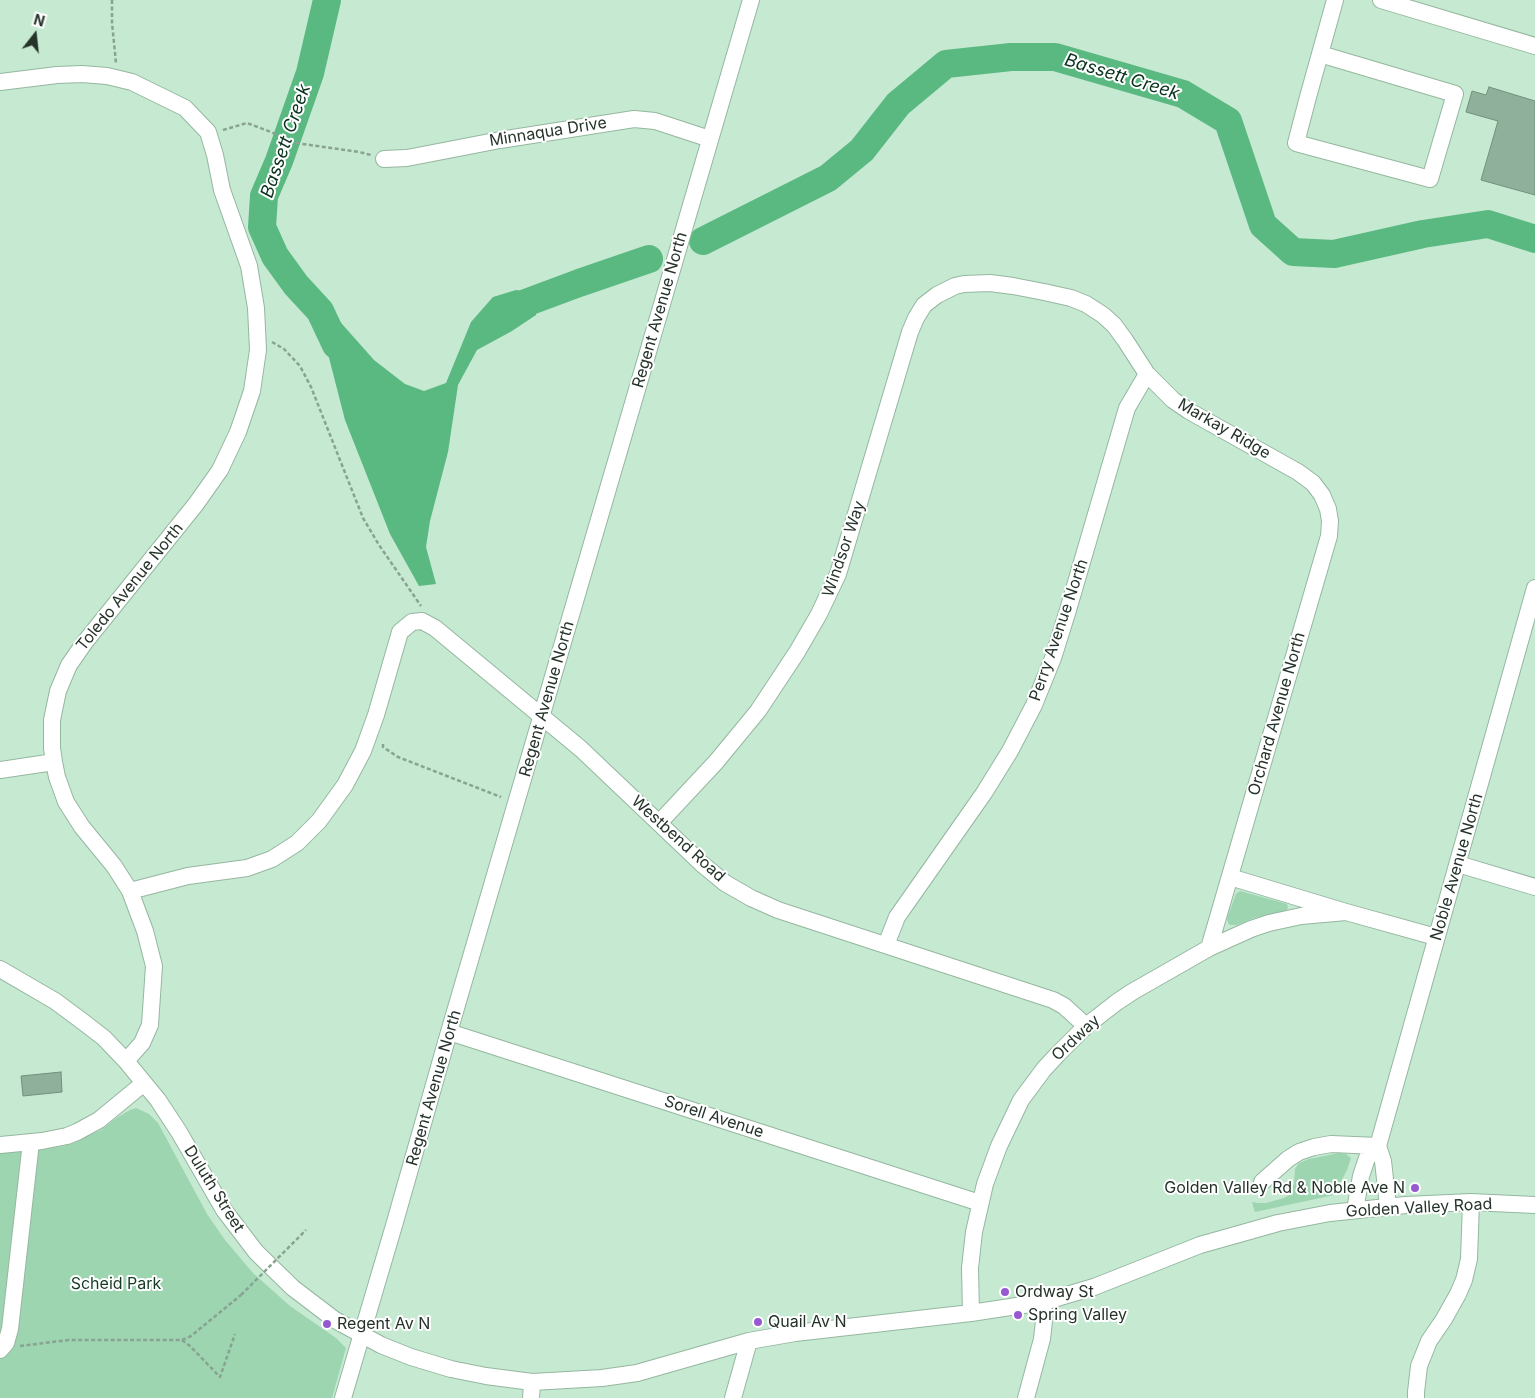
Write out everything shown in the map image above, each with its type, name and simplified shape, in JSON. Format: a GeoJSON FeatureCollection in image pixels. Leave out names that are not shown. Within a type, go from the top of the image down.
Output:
{"type":"FeatureCollection","features":[{"type":"Feature","properties":{"kind":"street","name":"Regent Avenue North"},"geometry":{"type":"LineString","coordinates":[[343,1398],[751,0]]}},
{"type":"Feature","properties":{"kind":"street"},"geometry":{"type":"LineString","coordinates":[[1320,54],[1455,94],[1430,179],[1296,143],[1334,0]]}},
{"type":"Feature","properties":{"kind":"street"},"geometry":{"type":"LineString","coordinates":[[1381,0],[1535,46]]}},
{"type":"Feature","properties":{"kind":"street","name":"Toledo Avenue North"},"geometry":{"type":"LineString","coordinates":[[0,82],[57,75],[107,76],[132,82],[186,108],[208,132],[222,190],[249,266],[256,308],[258,350],[252,391],[238,432],[220,470],[196,504],[85,642],[69,665],[58,691],[52,720],[54,762],[66,802],[82,827],[114,866],[130,891],[145,931],[154,966],[150,1025],[142,1043],[126,1061]]}},
{"type":"Feature","properties":{"kind":"street","name":"Minnaqua Drive"},"geometry":{"type":"LineString","coordinates":[[384,159],[407,158],[500,140],[634,119],[655,121],[710,139]]}},
{"type":"Feature","properties":{"kind":"street","name":"Markay Ridge"},"geometry":{"type":"LineString","coordinates":[[937,294],[964,284],[990,283],[1071,298],[1086,304],[1114,325],[1147,374],[1173,400],[1189,411],[1298,472],[1313,483]]}},
{"type":"Feature","properties":{"kind":"street","name":"Windsor Way"},"geometry":{"type":"LineString","coordinates":[[659,824],[716,762],[758,710],[797,652],[819,614],[838,574],[849,541],[910,332],[924,305],[937,294]]}},
{"type":"Feature","properties":{"kind":"street","name":"Perry Avenue North"},"geometry":{"type":"LineString","coordinates":[[886,945],[897,917],[984,793],[1010,751],[1034,705],[1053,658],[1127,408],[1147,374]]}},
{"type":"Feature","properties":{"kind":"street","name":"Orchard Avenue North"},"geometry":{"type":"LineString","coordinates":[[1209,948],[1329,536],[1330,521],[1328,509],[1322,495],[1313,483]]}},
{"type":"Feature","properties":{"kind":"street","name":"Noble Avenue North"},"geometry":{"type":"LineString","coordinates":[[1355,1210],[1367,1158],[1378,1146],[1535,588]]}},
{"type":"Feature","properties":{"kind":"street"},"geometry":{"type":"LineString","coordinates":[[130,891],[188,876],[247,868],[272,859],[297,843],[319,821],[345,785],[363,751],[400,632],[412,622],[422,622]]}},
{"type":"Feature","properties":{"kind":"street","name":"Westbend Road"},"geometry":{"type":"LineString","coordinates":[[422,622],[435,628],[581,749],[702,864],[725,882],[751,898],[778,910],[1053,1000],[1064,1006],[1086,1026]]}},
{"type":"Feature","properties":{"kind":"street"},"geometry":{"type":"LineString","coordinates":[[0,770],[54,762]]}},
{"type":"Feature","properties":{"kind":"street"},"geometry":{"type":"LineString","coordinates":[[1458,864],[1535,887]]}},
{"type":"Feature","properties":{"kind":"street","name":"Ordway"},"geometry":{"type":"LineString","coordinates":[[1230,877],[1436,937]]}},
{"type":"Feature","properties":{"kind":"street","name":"Ordway"},"geometry":{"type":"LineString","coordinates":[[971,1313],[970,1268],[974,1232],[985,1184],[999,1146],[1021,1100],[1044,1069],[1086,1026],[1132,992],[1209,948],[1269,923],[1301,916],[1346,912]]}},
{"type":"Feature","properties":{"kind":"street","name":"Duluth Street"},"geometry":{"type":"LineString","coordinates":[[4,973],[55,1001],[104,1038],[126,1061],[158,1100],[179,1132],[224,1210],[256,1252],[293,1288],[336,1320],[381,1345],[411,1357],[451,1369],[532,1382]]}},
{"type":"Feature","properties":{"kind":"street","name":"Sorell Avenue"},"geometry":{"type":"LineString","coordinates":[[450,1032],[980,1203]]}},
{"type":"Feature","properties":{"kind":"street"},"geometry":{"type":"LineString","coordinates":[[0,1145],[67,1136],[88,1127],[118,1106],[144,1083]]}},
{"type":"Feature","properties":{"kind":"street"},"geometry":{"type":"LineString","coordinates":[[2,1349],[9,1337],[11,1323],[31,1142]]}},
{"type":"Feature","properties":{"kind":"street"},"geometry":{"type":"LineString","coordinates":[[1262,1182],[1288,1159],[1299,1152],[1314,1147],[1331,1144],[1378,1146]]}},
{"type":"Feature","properties":{"kind":"street","name":"Noble Avenue North"},"geometry":{"type":"LineString","coordinates":[[1378,1146],[1383,1161],[1388,1206]]}},
{"type":"Feature","properties":{"kind":"street"},"geometry":{"type":"LineString","coordinates":[[1416,1398],[1419,1366],[1429,1341],[1448,1311],[1464,1280],[1469,1259],[1471,1202]]}},
{"type":"Feature","properties":{"kind":"street","name":"Golden Valley Road"},"geometry":{"type":"LineString","coordinates":[[532,1382],[637,1374],[749,1342],[795,1333],[971,1313],[1044,1302],[1094,1287],[1200,1246],[1278,1223],[1388,1206],[1471,1202],[1535,1205]]}},
{"type":"Feature","properties":{"kind":"street"},"geometry":{"type":"LineString","coordinates":[[1026,1398],[1042,1339],[1044,1302]]}},
{"type":"Feature","properties":{"kind":"street"},"geometry":{"type":"LineString","coordinates":[[732,1398],[749,1342]]}},
{"type":"Feature","properties":{"kind":"street"},"geometry":{"type":"LineString","coordinates":[[530,1398],[532,1382]]}},
{"type":"Feature","properties":{"kind":"path"},"geometry":{"type":"LineString","coordinates":[[112,0],[115,62],[123,65]]}},
{"type":"Feature","properties":{"kind":"path"},"geometry":{"type":"LineString","coordinates":[[225,138],[223,130],[247,123],[296,143],[359,152],[384,159]]}},
{"type":"Feature","properties":{"kind":"path"},"geometry":{"type":"LineString","coordinates":[[270,340],[284,349],[300,366],[311,386],[364,518],[379,545],[425,611],[422,622]]}},
{"type":"Feature","properties":{"kind":"path"},"geometry":{"type":"LineString","coordinates":[[384,738],[383,747],[398,757],[505,798]]}},
{"type":"Feature","properties":{"kind":"path"},"geometry":{"type":"LineString","coordinates":[[2,1349],[70,1340],[182,1340],[191,1336],[240,1296],[306,1230]]}},
{"type":"Feature","properties":{"kind":"path"},"geometry":{"type":"LineString","coordinates":[[182,1340],[220,1377],[236,1334]]}},
{"type":"Feature","properties":{"kind":"green space"},"geometry":{"type":"Polygon","coordinates":[[[1240,891],[1287,904],[1288,908],[1286,911],[1254,918],[1237,925],[1230,925],[1227,918],[1236,894],[1240,891]]]}},
{"type":"Feature","properties":{"kind":"green space","name":"Scheid Park"},"geometry":{"type":"Polygon","coordinates":[[[136,1108],[149,1114],[158,1123],[207,1214],[225,1240],[253,1273],[290,1306],[336,1338],[346,1348],[332,1398],[0,1398],[0,1153],[64,1146],[101,1130],[118,1117],[136,1108]]]}},
{"type":"Feature","properties":{"kind":"green space"},"geometry":{"type":"Polygon","coordinates":[[[1339,1153],[1346,1154],[1351,1158],[1334,1195],[1255,1212],[1252,1202],[1266,1203],[1289,1195],[1294,1184],[1295,1169],[1299,1163],[1339,1153]]]}},
{"type":"Feature","properties":{"kind":"shaded area"},"geometry":{"type":"Polygon","coordinates":[[[516,290],[540,294],[536,315],[512,331],[477,350],[458,385],[448,452],[430,521],[426,547],[436,584],[419,586],[390,534],[345,420],[316,314],[327,307],[374,360],[405,384],[424,391],[446,383],[471,322],[493,297],[516,290]]]}},
{"type":"Feature","properties":{"kind":"building"},"geometry":{"type":"Polygon","coordinates":[[[1489,87],[1535,101],[1535,195],[1481,180],[1498,121],[1466,112],[1472,91],[1486,95],[1489,87]]]}},
{"type":"Feature","properties":{"kind":"building"},"geometry":{"type":"Polygon","coordinates":[[[61,1072],[62,1092],[23,1096],[21,1076],[61,1072]]]}},
{"type":"Feature","properties":{"kind":"waterway","name":"Bassett Creek"},"geometry":{"type":"LineString","coordinates":[[327,0],[310,73],[279,161],[264,196],[262,227],[275,256],[296,285],[320,311],[336,345]]}},
{"type":"Feature","properties":{"kind":"waterway","name":"Bassett Creek"},"geometry":{"type":"LineString","coordinates":[[703,241],[828,178],[862,150],[898,104],[946,64],[1011,57],[1055,57],[1183,94],[1228,121],[1263,225],[1293,252],[1334,254],[1423,234],[1488,224],[1535,239]]}},
{"type":"Feature","properties":{"kind":"waterway","name":"Bassett Creek"},"geometry":{"type":"LineString","coordinates":[[507,315],[520,305],[649,259]]}},
{"type":"Feature","properties":{"kind":"place","name":"Golden Valley Rd & Noble Ave N"},"geometry":{"type":"Point","coordinates":[1415,1188]}},
{"type":"Feature","properties":{"kind":"place","name":"Ordway St"},"geometry":{"type":"Point","coordinates":[1005,1292]}},
{"type":"Feature","properties":{"kind":"place","name":"Spring Valley"},"geometry":{"type":"Point","coordinates":[1018,1315]}},
{"type":"Feature","properties":{"kind":"place","name":"Quail Av N"},"geometry":{"type":"Point","coordinates":[758,1322]}},
{"type":"Feature","properties":{"kind":"place","name":"Regent Av N"},"geometry":{"type":"Point","coordinates":[327,1324]}}]}
